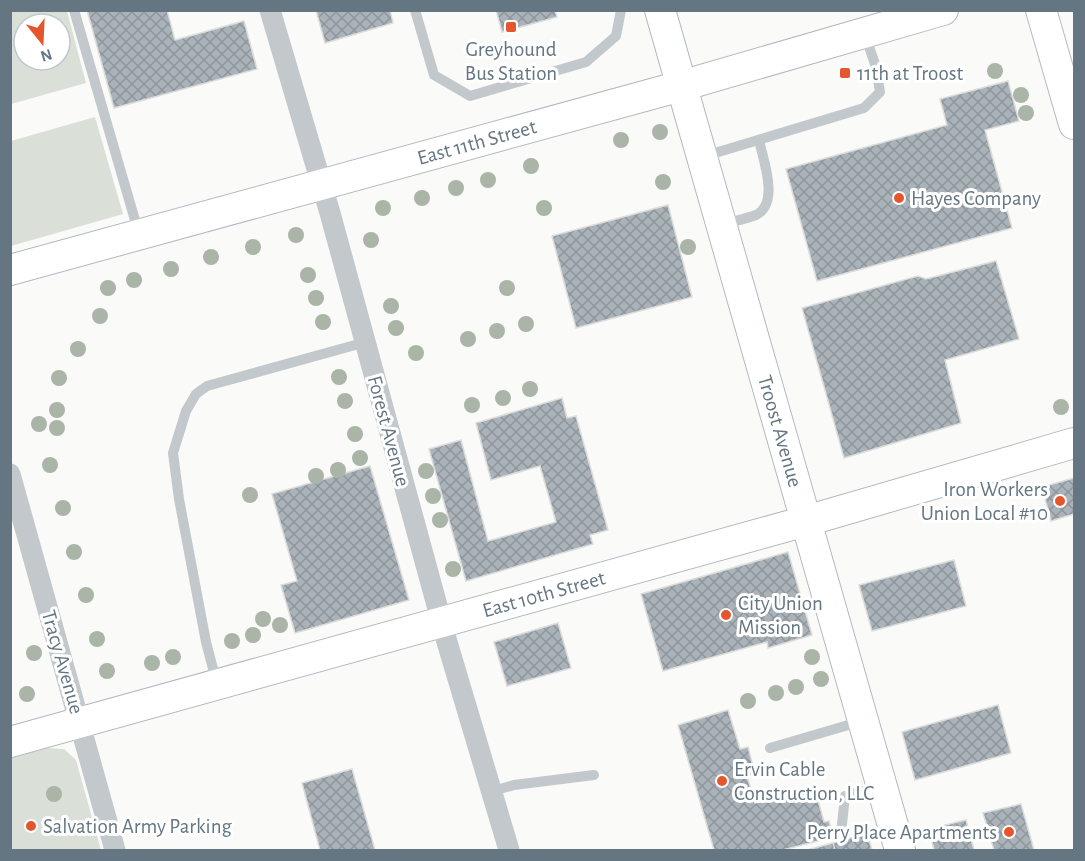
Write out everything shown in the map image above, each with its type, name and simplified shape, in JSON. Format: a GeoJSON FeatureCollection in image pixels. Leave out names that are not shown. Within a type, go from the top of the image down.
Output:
{"type":"FeatureCollection","features":[{"type":"Feature","properties":{"kind":"main road","name":"Troost Avenue"},"geometry":{"type":"LineString","coordinates":[[660,10],[900,850]]}},
{"type":"Feature","properties":{"kind":"main road","name":"East 11th Street"},"geometry":{"type":"LineString","coordinates":[[10,270],[681,86],[943,10]]}},
{"type":"Feature","properties":{"kind":"main road"},"geometry":{"type":"LineString","coordinates":[[1041,10],[1074,124]]}},
{"type":"Feature","properties":{"kind":"main road","name":"East 10th Street"},"geometry":{"type":"LineString","coordinates":[[10,742],[806,521],[1074,443]]}},
{"type":"Feature","properties":{"kind":"street","name":"Forest Avenue"},"geometry":{"type":"LineString","coordinates":[[270,10],[366,342],[442,622],[509,850]]}},
{"type":"Feature","properties":{"kind":"street","name":"Tracy Avenue"},"geometry":{"type":"LineString","coordinates":[[10,474],[115,850]]}},
{"type":"Feature","properties":{"kind":"lane"},"geometry":{"type":"LineString","coordinates":[[74,10],[139,234]]}},
{"type":"Feature","properties":{"kind":"lane"},"geometry":{"type":"LineString","coordinates":[[415,10],[434,75],[470,96],[586,62],[616,36],[621,10]]}},
{"type":"Feature","properties":{"kind":"lane"},"geometry":{"type":"LineString","coordinates":[[701,157],[864,108],[880,92],[876,67],[864,32]]}},
{"type":"Feature","properties":{"kind":"lane"},"geometry":{"type":"LineString","coordinates":[[720,224],[756,215],[765,208],[768,198],[768,182],[759,140]]}},
{"type":"Feature","properties":{"kind":"lane"},"geometry":{"type":"LineString","coordinates":[[218,685],[204,631],[179,499],[173,453],[186,411],[196,394],[207,386],[366,342]]}},
{"type":"Feature","properties":{"kind":"lane"},"geometry":{"type":"LineString","coordinates":[[770,748],[863,721]]}},
{"type":"Feature","properties":{"kind":"lane"},"geometry":{"type":"LineString","coordinates":[[493,791],[514,785],[594,775]]}},
{"type":"Feature","properties":{"kind":"lane"},"geometry":{"type":"LineString","coordinates":[[842,824],[845,796],[882,786]]}},
{"type":"Feature","properties":{"kind":"shaded area"},"geometry":{"type":"Polygon","coordinates":[[[11,10],[67,12],[12,12],[12,72],[72,72],[72,30],[86,83],[11,104],[11,10]]]}},
{"type":"Feature","properties":{"kind":"shaded area"},"geometry":{"type":"Polygon","coordinates":[[[95,117],[123,214],[11,246],[11,141],[95,117]]]}},
{"type":"Feature","properties":{"kind":"shaded area"},"geometry":{"type":"Polygon","coordinates":[[[47,748],[64,749],[76,760],[101,850],[11,850],[11,758],[47,748]]]}},
{"type":"Feature","properties":{"kind":"building"},"geometry":{"type":"Polygon","coordinates":[[[87,10],[167,10],[175,40],[244,21],[257,69],[114,108],[87,10]]]}},
{"type":"Feature","properties":{"kind":"building"},"geometry":{"type":"Polygon","coordinates":[[[316,10],[390,10],[393,23],[325,43],[316,10]]]}},
{"type":"Feature","properties":{"kind":"building","name":"Greyhound Bus Station"},"geometry":{"type":"Polygon","coordinates":[[[496,10],[555,10],[557,17],[502,32],[496,10]]]}},
{"type":"Feature","properties":{"kind":"building","name":"Hayes Company"},"geometry":{"type":"Polygon","coordinates":[[[1008,81],[1019,121],[985,130],[1012,228],[817,281],[786,169],[947,125],[940,99],[1008,81]]]}},
{"type":"Feature","properties":{"kind":"building"},"geometry":{"type":"Polygon","coordinates":[[[668,205],[692,297],[576,328],[552,236],[668,205]]]}},
{"type":"Feature","properties":{"kind":"building"},"geometry":{"type":"Polygon","coordinates":[[[996,261],[1019,339],[945,360],[961,423],[844,458],[802,308],[918,276],[926,279],[996,261]]]}},
{"type":"Feature","properties":{"kind":"building"},"geometry":{"type":"Polygon","coordinates":[[[562,398],[567,418],[576,416],[608,530],[590,535],[593,544],[466,581],[429,449],[461,440],[488,541],[556,522],[540,466],[491,480],[476,423],[562,398]]]}},
{"type":"Feature","properties":{"kind":"building"},"geometry":{"type":"Polygon","coordinates":[[[370,466],[409,600],[295,633],[281,585],[297,581],[272,494],[370,466]]]}},
{"type":"Feature","properties":{"kind":"building","name":"Iron Workers Union Local #10"},"geometry":{"type":"Polygon","coordinates":[[[1074,478],[1074,514],[1051,521],[1042,487],[1074,478]]]}},
{"type":"Feature","properties":{"kind":"building","name":"City Union Mission"},"geometry":{"type":"Polygon","coordinates":[[[788,552],[812,635],[768,648],[767,642],[663,671],[641,594],[788,552]]]}},
{"type":"Feature","properties":{"kind":"building"},"geometry":{"type":"Polygon","coordinates":[[[954,560],[966,606],[872,631],[859,585],[954,560]]]}},
{"type":"Feature","properties":{"kind":"building"},"geometry":{"type":"Polygon","coordinates":[[[558,623],[571,668],[507,686],[494,642],[558,623]]]}},
{"type":"Feature","properties":{"kind":"building"},"geometry":{"type":"Polygon","coordinates":[[[998,705],[1011,753],[915,780],[902,732],[998,705]]]}},
{"type":"Feature","properties":{"kind":"building","name":"Ervin Cable Construction, LLC"},"geometry":{"type":"Polygon","coordinates":[[[728,710],[740,749],[748,747],[755,774],[747,776],[755,803],[814,786],[824,822],[829,821],[833,837],[783,850],[714,850],[678,725],[728,710]]]}},
{"type":"Feature","properties":{"kind":"building"},"geometry":{"type":"Polygon","coordinates":[[[352,769],[375,850],[320,850],[302,783],[352,769]]]}},
{"type":"Feature","properties":{"kind":"building","name":"Perry Place Apartments"},"geometry":{"type":"Polygon","coordinates":[[[1021,804],[1034,850],[994,850],[983,813],[1021,804]]]}},
{"type":"Feature","properties":{"kind":"building","name":"Perry Place Apartments"},"geometry":{"type":"Polygon","coordinates":[[[966,820],[974,850],[934,850],[929,829],[966,820]]]}},
{"type":"Feature","properties":{"kind":"building"},"geometry":{"type":"Polygon","coordinates":[[[867,833],[872,850],[835,850],[833,843],[867,833]]]}},
{"type":"Feature","properties":{"kind":"building"},"geometry":{"type":"Polygon","coordinates":[[[833,843],[835,850],[807,850],[833,843]]]}},
{"type":"Feature","properties":{"kind":"place","name":"Greyhound Bus Station"},"geometry":{"type":"Point","coordinates":[511,27]}},
{"type":"Feature","properties":{"kind":"place","name":"11th at Troost"},"geometry":{"type":"Point","coordinates":[845,73]}},
{"type":"Feature","properties":{"kind":"place","name":"Hayes Company"},"geometry":{"type":"Point","coordinates":[899,198]}},
{"type":"Feature","properties":{"kind":"place","name":"Iron Workers Union Local #10"},"geometry":{"type":"Point","coordinates":[1060,501]}},
{"type":"Feature","properties":{"kind":"place","name":"City Union Mission"},"geometry":{"type":"Point","coordinates":[726,615]}},
{"type":"Feature","properties":{"kind":"place","name":"Ervin Cable Construction, LLC"},"geometry":{"type":"Point","coordinates":[722,781]}},
{"type":"Feature","properties":{"kind":"place","name":"Salvation Army Parking"},"geometry":{"type":"Point","coordinates":[31,826]}},
{"type":"Feature","properties":{"kind":"place","name":"Perry Place Apartments"},"geometry":{"type":"Point","coordinates":[1009,832]}}]}
